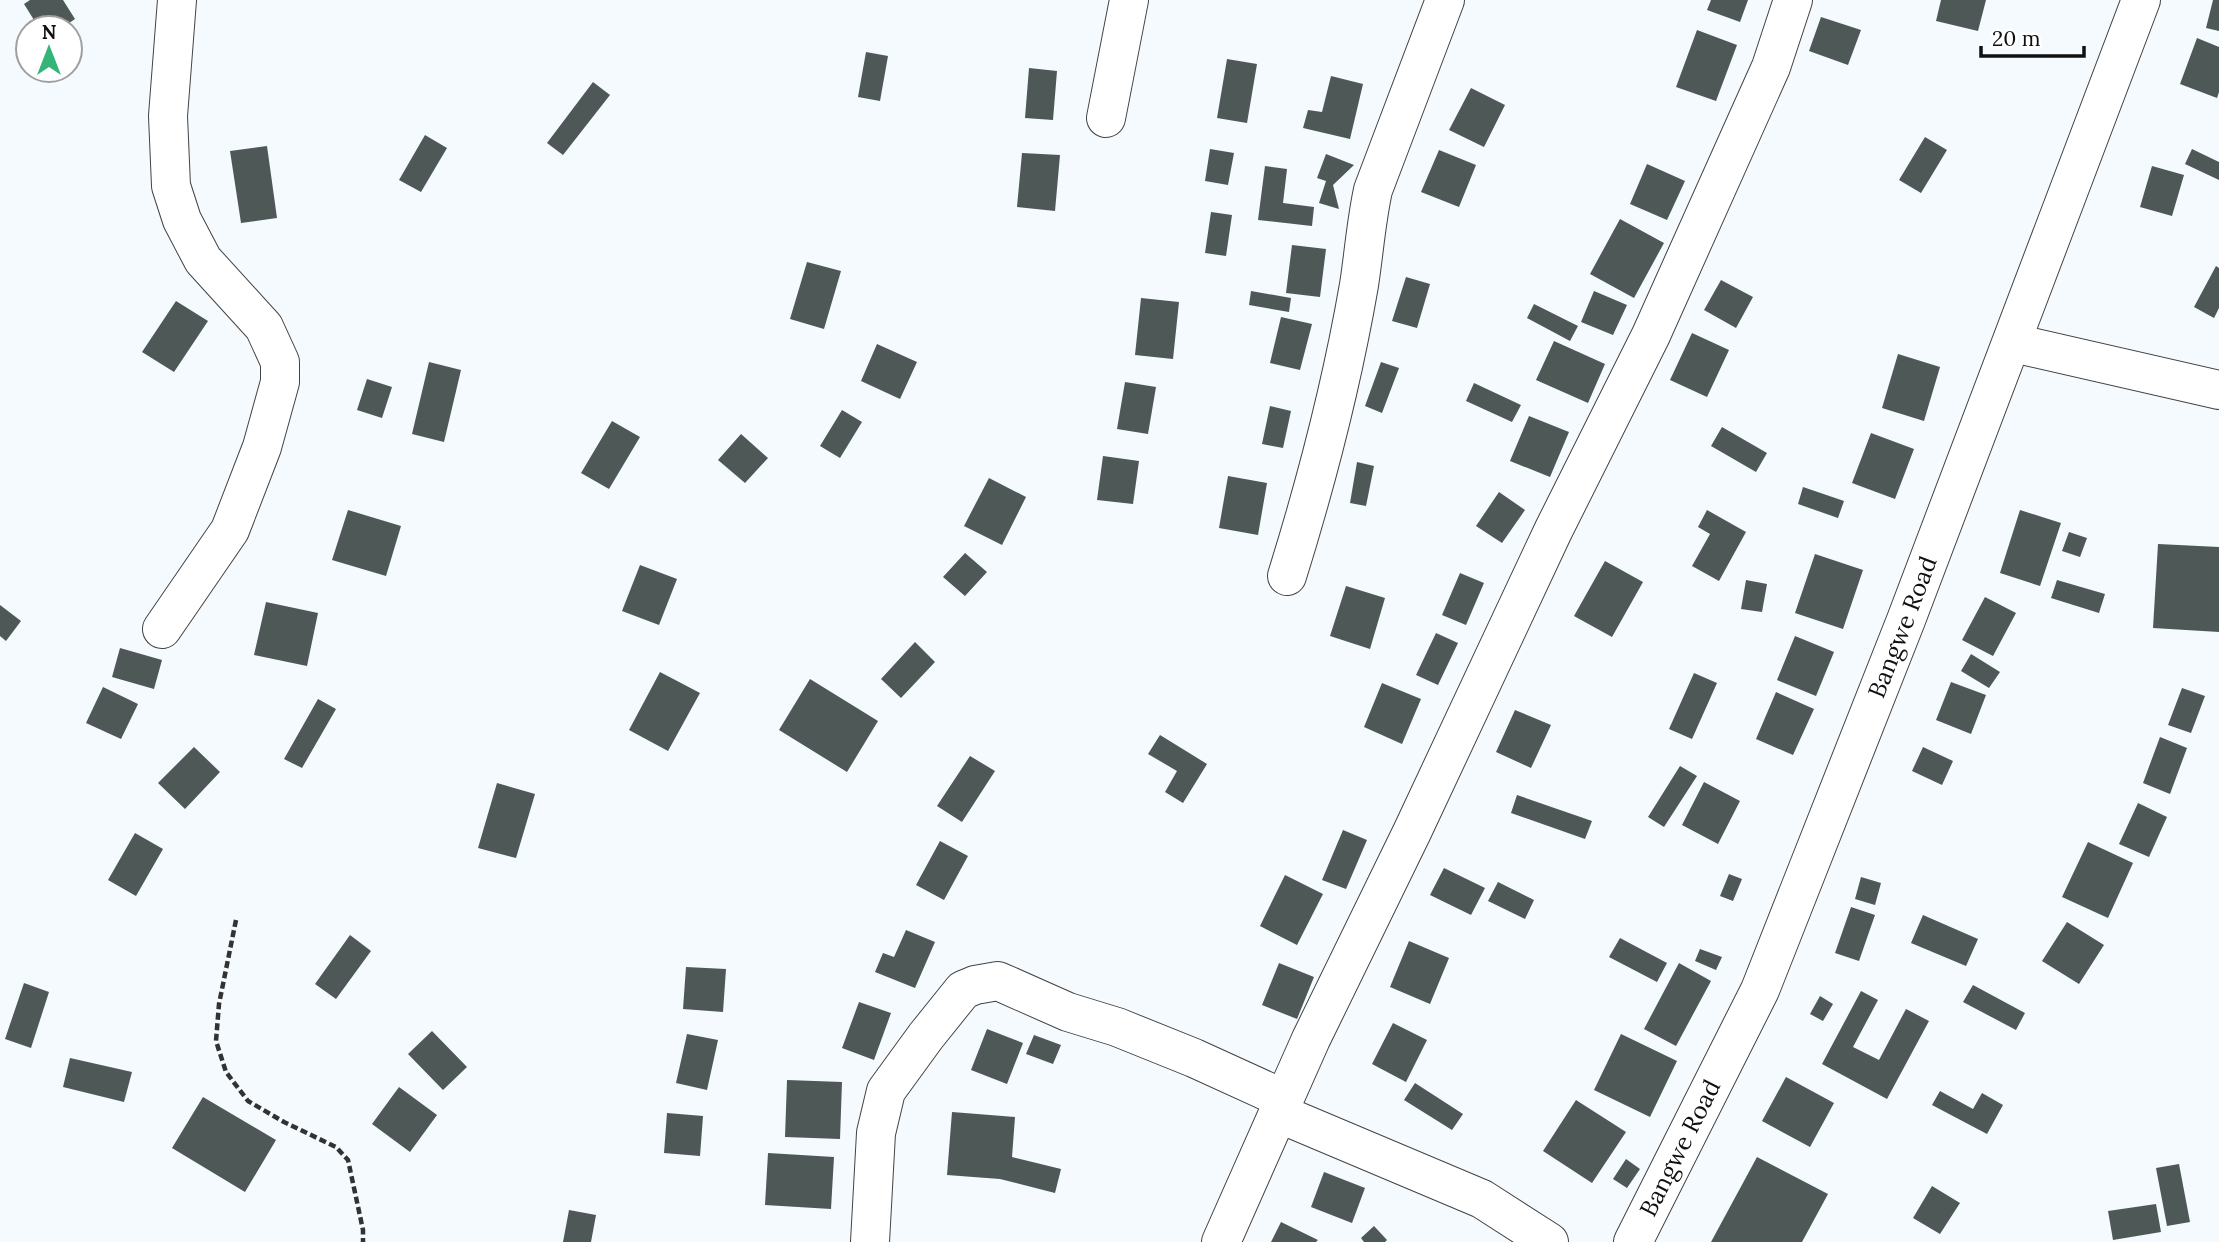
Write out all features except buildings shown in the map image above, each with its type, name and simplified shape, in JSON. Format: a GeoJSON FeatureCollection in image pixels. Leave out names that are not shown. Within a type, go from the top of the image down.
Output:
{"type":"FeatureCollection","features":[{"type":"Feature","properties":{"kind":"street"},"geometry":{"type":"LineString","coordinates":[[162,629],[230,530],[262,447],[280,382],[280,362],[264,327],[203,260],[182,220],[171,186],[168,116],[177,0]]}},
{"type":"Feature","properties":{"kind":"street"},"geometry":{"type":"LineString","coordinates":[[1106,118],[1129,0]]}},
{"type":"Feature","properties":{"kind":"street"},"geometry":{"type":"LineString","coordinates":[[1287,576],[1334,410],[1359,284],[1366,221],[1373,190],[1445,0]]}},
{"type":"Feature","properties":{"kind":"street"},"geometry":{"type":"LineString","coordinates":[[1220,1242],[1281,1106],[1553,531],[1651,335],[1771,67],[1793,0]]}},
{"type":"Feature","properties":{"kind":"street","name":"Bangwe Road"},"geometry":{"type":"LineString","coordinates":[[1633,1242],[1760,990],[2013,343],[2141,0]]}},
{"type":"Feature","properties":{"kind":"street"},"geometry":{"type":"LineString","coordinates":[[2013,343],[2219,390]]}},
{"type":"Feature","properties":{"kind":"street"},"geometry":{"type":"LineString","coordinates":[[870,1242],[876,1133],[886,1091],[963,990],[998,981],[1068,1012],[1117,1027],[1194,1058],[1281,1106],[1482,1199],[1549,1242]]}},
{"type":"Feature","properties":{"kind":"path"},"geometry":{"type":"LineString","coordinates":[[236,920],[218,1016],[216,1041],[226,1072],[247,1101],[336,1147],[348,1160],[363,1230],[363,1242]]}}]}
